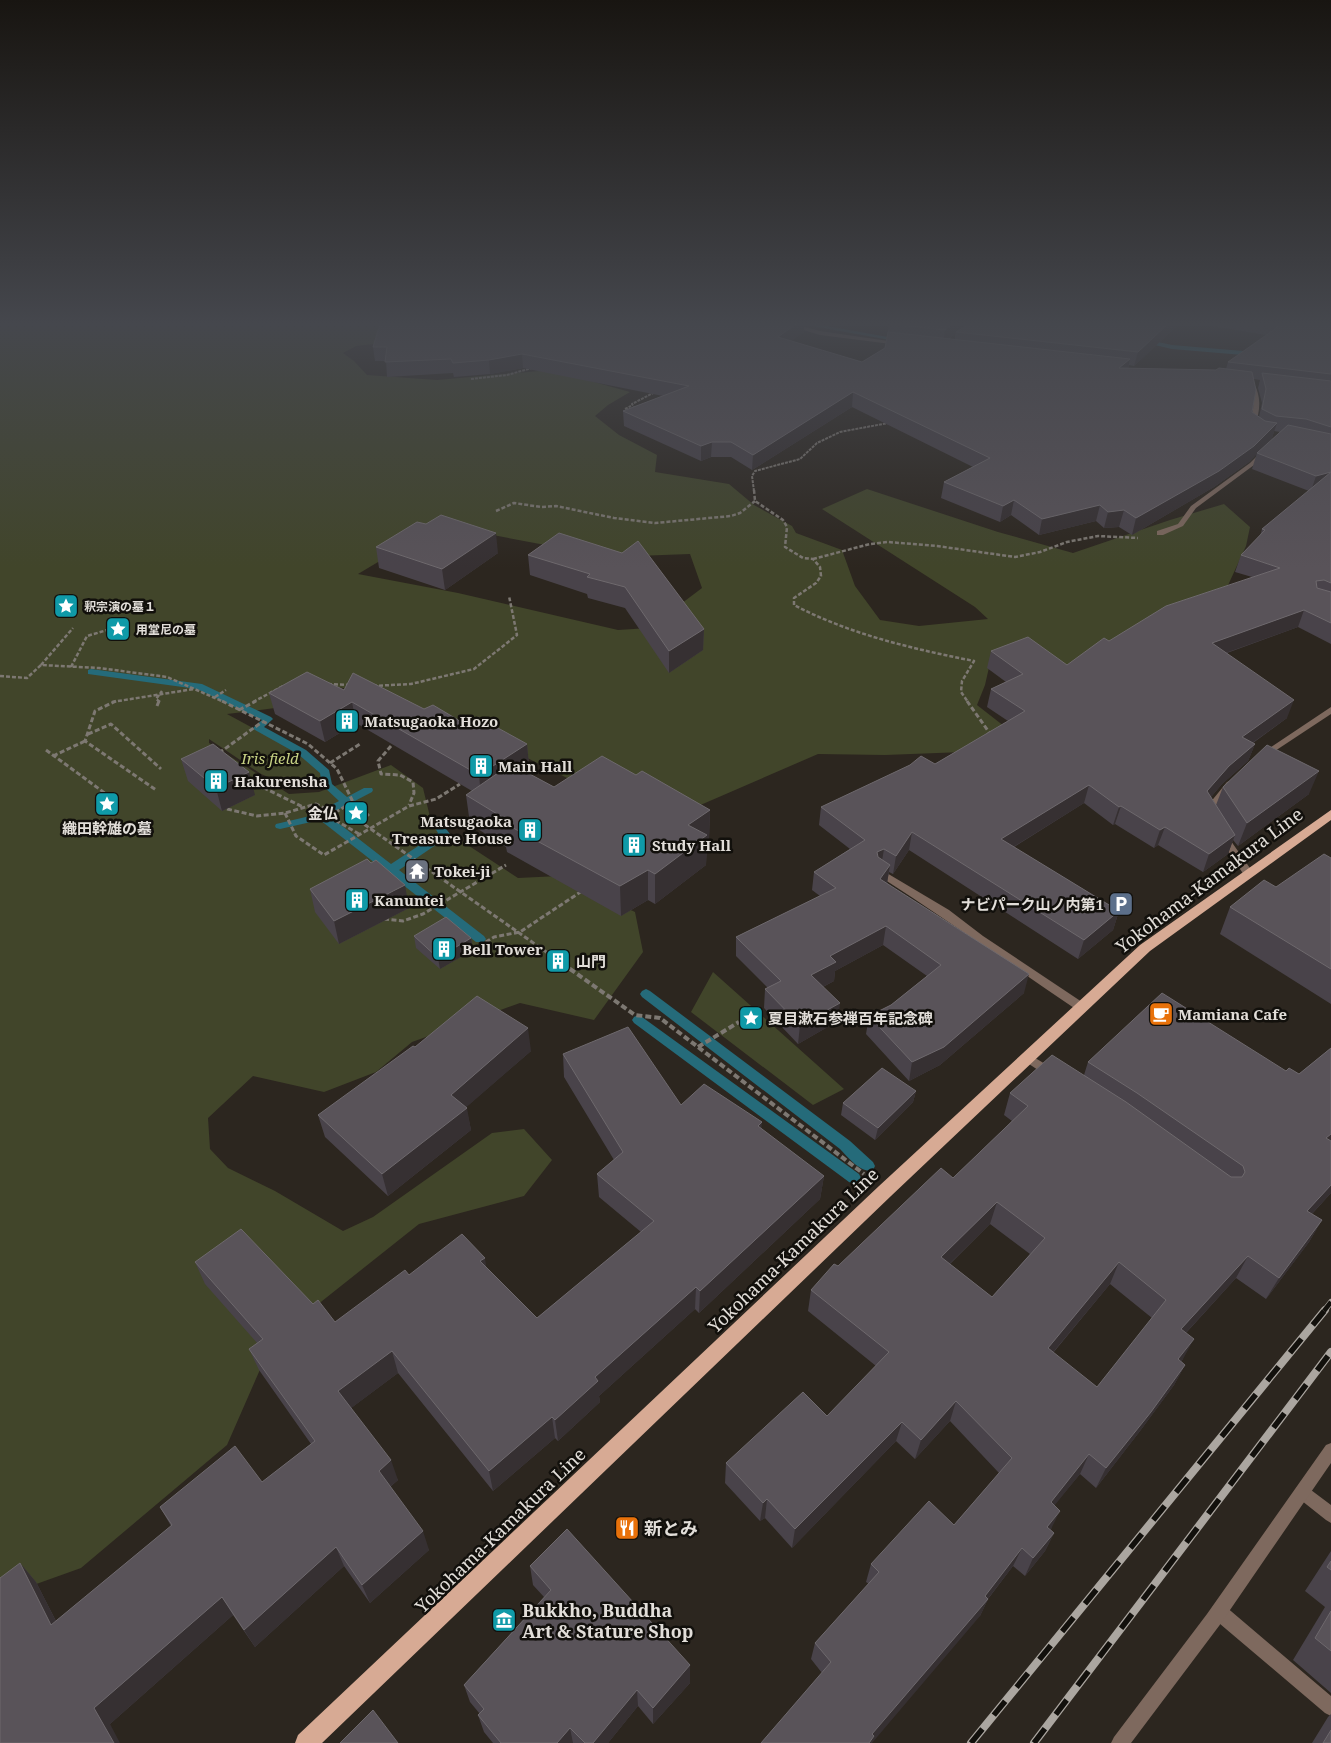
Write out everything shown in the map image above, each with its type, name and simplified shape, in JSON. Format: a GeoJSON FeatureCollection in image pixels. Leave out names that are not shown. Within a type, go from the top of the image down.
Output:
{"type":"FeatureCollection","features":[{"type":"Feature","properties":{"kind":"main road","name":"Yokohama-Kamakura Line"},"geometry":{"type":"LineString","coordinates":[[306,1743],[1027,1057],[1145,948],[1331,814]]}},
{"type":"Feature","properties":{"kind":"street"},"geometry":{"type":"LineString","coordinates":[[1258,405],[1252,426],[1260,432]]}},
{"type":"Feature","properties":{"kind":"street"},"geometry":{"type":"LineString","coordinates":[[1160,533],[1181,525],[1193,507],[1252,464],[1272,444]]}},
{"type":"Feature","properties":{"kind":"street"},"geometry":{"type":"LineString","coordinates":[[1255,760],[1331,710]]}},
{"type":"Feature","properties":{"kind":"street"},"geometry":{"type":"LineString","coordinates":[[1237,778],[1207,810],[1248,873]]}},
{"type":"Feature","properties":{"kind":"street"},"geometry":{"type":"LineString","coordinates":[[880,872],[945,913],[979,939],[1081,1007]]}},
{"type":"Feature","properties":{"kind":"street"},"geometry":{"type":"LineString","coordinates":[[1027,1057],[1061,1079]]}},
{"type":"Feature","properties":{"kind":"street"},"geometry":{"type":"LineString","coordinates":[[1120,1743],[1220,1612],[1331,1450]]}},
{"type":"Feature","properties":{"kind":"street"},"geometry":{"type":"LineString","coordinates":[[1302,1492],[1331,1515]]}},
{"type":"Feature","properties":{"kind":"street"},"geometry":{"type":"LineString","coordinates":[[1220,1612],[1331,1707]]}},
{"type":"Feature","properties":{"kind":"path"},"geometry":{"type":"LineString","coordinates":[[625,409],[632,406],[640,412]]}},
{"type":"Feature","properties":{"kind":"path"},"geometry":{"type":"LineString","coordinates":[[890,423],[859,426],[815,443],[800,458],[755,471],[752,476],[755,501],[783,520],[787,527],[785,547],[803,558],[813,559],[870,544],[888,542],[937,546],[1015,557],[1040,552],[1067,542],[1098,536],[1133,539],[1160,533]]}},
{"type":"Feature","properties":{"kind":"path"},"geometry":{"type":"LineString","coordinates":[[496,511],[514,503],[527,503],[542,507],[570,508],[614,518],[660,523],[731,516],[740,513],[755,501]]}},
{"type":"Feature","properties":{"kind":"path"},"geometry":{"type":"LineString","coordinates":[[813,559],[820,567],[821,576],[816,583],[794,598],[794,605],[811,614],[910,649],[974,661],[962,681],[960,692],[991,736]]}},
{"type":"Feature","properties":{"kind":"path"},"geometry":{"type":"LineString","coordinates":[[370,686],[410,684],[474,669],[517,635],[509,596]]}},
{"type":"Feature","properties":{"kind":"path"},"geometry":{"type":"LineString","coordinates":[[0,676],[27,678],[41,665],[73,628]]}},
{"type":"Feature","properties":{"kind":"path"},"geometry":{"type":"LineString","coordinates":[[71,667],[87,636],[114,628]]}},
{"type":"Feature","properties":{"kind":"path"},"geometry":{"type":"LineString","coordinates":[[41,665],[168,677],[214,697],[308,744],[337,770],[353,802],[368,815],[358,820],[552,956]]}},
{"type":"Feature","properties":{"kind":"path"},"geometry":{"type":"LineString","coordinates":[[239,710],[269,692],[290,683]]}},
{"type":"Feature","properties":{"kind":"path"},"geometry":{"type":"LineString","coordinates":[[321,684],[354,685]]}},
{"type":"Feature","properties":{"kind":"path"},"geometry":{"type":"LineString","coordinates":[[54,756],[85,740],[94,713],[98,708],[124,698],[195,689]]}},
{"type":"Feature","properties":{"kind":"path"},"geometry":{"type":"LineString","coordinates":[[214,697],[226,690]]}},
{"type":"Feature","properties":{"kind":"path"},"geometry":{"type":"LineString","coordinates":[[157,706],[160,702],[156,699],[161,693]]}},
{"type":"Feature","properties":{"kind":"path"},"geometry":{"type":"LineString","coordinates":[[220,753],[263,721]]}},
{"type":"Feature","properties":{"kind":"path"},"geometry":{"type":"LineString","coordinates":[[87,734],[111,724],[160,769]]}},
{"type":"Feature","properties":{"kind":"path"},"geometry":{"type":"LineString","coordinates":[[85,740],[156,790]]}},
{"type":"Feature","properties":{"kind":"path"},"geometry":{"type":"LineString","coordinates":[[330,763],[360,744]]}},
{"type":"Feature","properties":{"kind":"path"},"geometry":{"type":"LineString","coordinates":[[391,746],[378,761],[381,774],[400,775],[413,782],[414,793],[409,806]]}},
{"type":"Feature","properties":{"kind":"path"},"geometry":{"type":"LineString","coordinates":[[46,750],[117,802]]}},
{"type":"Feature","properties":{"kind":"path"},"geometry":{"type":"LineString","coordinates":[[249,785],[254,783],[303,807]]}},
{"type":"Feature","properties":{"kind":"path"},"geometry":{"type":"LineString","coordinates":[[285,813],[296,836],[324,855],[409,806],[436,798],[460,784]]}},
{"type":"Feature","properties":{"kind":"path"},"geometry":{"type":"LineString","coordinates":[[334,813],[353,802]]}},
{"type":"Feature","properties":{"kind":"path"},"geometry":{"type":"LineString","coordinates":[[227,809],[257,816],[285,813],[316,804],[334,813]]}},
{"type":"Feature","properties":{"kind":"path"},"geometry":{"type":"LineString","coordinates":[[334,813],[335,820],[359,834]]}},
{"type":"Feature","properties":{"kind":"path"},"geometry":{"type":"LineString","coordinates":[[379,918],[403,921],[423,914],[506,864]]}},
{"type":"Feature","properties":{"kind":"path"},"geometry":{"type":"LineString","coordinates":[[472,950],[494,937],[520,932],[587,888]]}},
{"type":"Feature","properties":{"kind":"path"},"geometry":{"type":"LineString","coordinates":[[566,966],[635,1015],[660,1018],[865,1175]]}},
{"type":"Feature","properties":{"kind":"path"},"geometry":{"type":"LineString","coordinates":[[698,1047],[739,1022]]}},
{"type":"Feature","properties":{"kind":"green space","name":"Iris field"},"geometry":{"type":"Polygon","coordinates":[[[0,405],[608,405],[595,416],[619,435],[657,455],[655,472],[729,484],[754,505],[792,526],[796,533],[842,550],[855,586],[880,620],[919,626],[988,619],[975,607],[822,509],[867,489],[998,532],[1073,553],[1224,504],[1250,527],[1246,546],[1224,594],[1062,676],[993,650],[985,685],[977,705],[1009,730],[1016,750],[885,755],[818,754],[682,813],[571,780],[438,713],[356,690],[325,685],[283,707],[227,714],[297,752],[322,773],[323,786],[300,790],[261,774],[209,739],[209,743],[289,794],[319,792],[391,765],[423,788],[431,821],[518,878],[559,876],[635,912],[643,952],[594,1020],[520,1003],[412,1042],[376,1072],[324,1092],[253,1076],[208,1118],[210,1149],[228,1168],[275,1191],[343,1231],[373,1217],[492,1133],[524,1129],[552,1160],[524,1196],[419,1224],[273,1340],[227,1445],[81,1568],[0,1597],[0,405]],[[440,525],[358,574],[458,593],[618,630],[649,628],[702,588],[690,554],[609,557],[440,525]]]}},
{"type":"Feature","properties":{"kind":"green space"},"geometry":{"type":"Polygon","coordinates":[[[713,972],[844,1089],[813,1105],[691,1012],[713,972]]]}},
{"type":"Feature","properties":{"kind":"building"},"geometry":{"type":"Polygon","coordinates":[[[638,405],[832,405],[753,455],[731,442],[712,442],[701,446],[623,411],[638,405]]]}},
{"type":"Feature","properties":{"kind":"building"},"geometry":{"type":"Polygon","coordinates":[[[881,405],[1253,405],[1252,412],[1265,421],[1277,423],[1254,446],[1219,471],[1136,518],[1124,510],[1108,512],[1100,505],[1042,519],[1014,500],[1003,506],[944,482],[990,458],[881,405]]]}},
{"type":"Feature","properties":{"kind":"building"},"geometry":{"type":"Polygon","coordinates":[[[1263,405],[1331,405],[1331,427],[1306,419],[1276,416],[1262,409],[1263,405]]]}},
{"type":"Feature","properties":{"kind":"building"},"geometry":{"type":"Polygon","coordinates":[[[1288,425],[1331,434],[1331,472],[1316,476],[1257,453],[1288,425]]]}},
{"type":"Feature","properties":{"kind":"building"},"geometry":{"type":"Polygon","coordinates":[[[1331,472],[1331,583],[1324,580],[1316,581],[1317,588],[1331,592],[1331,623],[1304,610],[1212,643],[1294,700],[1242,737],[1255,744],[1229,766],[1207,791],[1235,835],[1209,854],[1165,827],[1160,830],[1121,806],[1119,807],[1089,785],[1001,839],[1119,911],[1084,940],[912,832],[896,856],[884,849],[877,852],[878,857],[890,865],[880,879],[1029,974],[944,1047],[912,1062],[869,1016],[891,1005],[941,965],[886,926],[830,956],[836,962],[811,975],[840,1003],[800,1025],[765,989],[781,981],[736,937],[836,888],[814,872],[865,840],[821,807],[910,765],[921,756],[935,764],[1025,711],[991,689],[1023,674],[991,651],[1028,637],[1067,665],[1104,638],[1109,641],[1166,606],[1280,568],[1241,555],[1265,530],[1262,529],[1331,472]]]}},
{"type":"Feature","properties":{"kind":"building"},"geometry":{"type":"Polygon","coordinates":[[[441,515],[496,533],[442,569],[376,547],[417,522],[426,524],[441,515]]]}},
{"type":"Feature","properties":{"kind":"building"},"geometry":{"type":"Polygon","coordinates":[[[559,533],[622,553],[638,541],[704,629],[669,651],[625,587],[587,577],[590,574],[528,555],[559,533]]]}},
{"type":"Feature","properties":{"kind":"building"},"geometry":{"type":"Polygon","coordinates":[[[307,672],[344,690],[353,673],[424,709],[433,705],[465,724],[478,717],[527,744],[479,775],[352,702],[320,721],[269,693],[307,672]]]}},
{"type":"Feature","properties":{"kind":"building"},"geometry":{"type":"Polygon","coordinates":[[[213,744],[249,772],[216,788],[181,759],[213,744]]]}},
{"type":"Feature","properties":{"kind":"building"},"geometry":{"type":"Polygon","coordinates":[[[1267,745],[1319,771],[1247,823],[1223,787],[1267,745]]]}},
{"type":"Feature","properties":{"kind":"building"},"geometry":{"type":"Polygon","coordinates":[[[602,756],[636,775],[642,771],[710,810],[688,825],[707,835],[655,874],[648,870],[620,886],[504,823],[507,820],[466,795],[511,764],[554,787],[602,756]]]}},
{"type":"Feature","properties":{"kind":"building"},"geometry":{"type":"Polygon","coordinates":[[[1324,854],[1331,858],[1331,969],[1230,907],[1264,880],[1276,887],[1324,854]]]}},
{"type":"Feature","properties":{"kind":"building","name":"Kanuntei"},"geometry":{"type":"Polygon","coordinates":[[[367,859],[371,863],[376,860],[405,885],[334,921],[310,889],[367,859]]]}},
{"type":"Feature","properties":{"kind":"building"},"geometry":{"type":"Polygon","coordinates":[[[446,917],[471,938],[438,958],[414,936],[446,917]]]}},
{"type":"Feature","properties":{"kind":"building"},"geometry":{"type":"Polygon","coordinates":[[[1162,993],[1286,1071],[1289,1068],[1299,1074],[1331,1048],[1331,1134],[1326,1138],[1331,1141],[1331,1185],[1307,1211],[1322,1220],[1279,1278],[1248,1256],[1181,1329],[1194,1339],[1178,1359],[1185,1365],[1151,1412],[1106,1468],[1089,1454],[1051,1502],[1060,1511],[1047,1527],[1054,1533],[1033,1558],[1022,1548],[985,1596],[988,1599],[872,1734],[874,1736],[869,1743],[761,1743],[831,1662],[815,1643],[879,1572],[871,1564],[929,1501],[954,1525],[1012,1458],[956,1401],[921,1440],[902,1422],[795,1529],[767,1499],[763,1503],[726,1463],[803,1392],[827,1416],[889,1352],[811,1290],[834,1264],[838,1266],[941,1168],[953,1178],[1028,1106],[1010,1093],[1052,1055],[1126,1102],[1231,1177],[1242,1177],[1245,1172],[1243,1166],[1137,1093],[1088,1062],[1162,993]],[[997,1202],[941,1257],[992,1297],[1045,1238],[997,1202]],[[1119,1262],[1048,1348],[1097,1387],[1166,1300],[1119,1262]]]}},
{"type":"Feature","properties":{"kind":"building"},"geometry":{"type":"Polygon","coordinates":[[[477,996],[528,1028],[451,1095],[467,1108],[382,1174],[318,1115],[413,1046],[415,1047],[477,996]]]}},
{"type":"Feature","properties":{"kind":"building"},"geometry":{"type":"Polygon","coordinates":[[[628,1027],[681,1105],[704,1084],[762,1122],[758,1126],[824,1176],[700,1291],[696,1287],[595,1377],[598,1381],[555,1420],[552,1417],[489,1471],[392,1351],[338,1391],[391,1460],[379,1471],[423,1531],[362,1585],[336,1547],[244,1630],[222,1597],[94,1708],[114,1743],[0,1743],[0,1578],[20,1563],[51,1625],[172,1525],[160,1507],[235,1446],[262,1482],[315,1441],[249,1349],[263,1339],[195,1262],[241,1229],[313,1304],[318,1300],[335,1322],[405,1270],[409,1275],[462,1234],[485,1258],[480,1261],[537,1318],[654,1221],[597,1174],[623,1152],[563,1054],[628,1027]]]}},
{"type":"Feature","properties":{"kind":"building"},"geometry":{"type":"Polygon","coordinates":[[[882,1068],[916,1091],[878,1128],[843,1103],[882,1068]]]}},
{"type":"Feature","properties":{"kind":"building"},"geometry":{"type":"Polygon","coordinates":[[[567,1529],[690,1665],[653,1708],[637,1690],[593,1743],[585,1743],[570,1728],[557,1743],[501,1743],[478,1715],[484,1709],[464,1685],[551,1590],[530,1566],[567,1529]]]}},
{"type":"Feature","properties":{"kind":"building"},"geometry":{"type":"Polygon","coordinates":[[[1331,1561],[1331,1570],[1327,1567],[1331,1561]]]}},
{"type":"Feature","properties":{"kind":"building"},"geometry":{"type":"Polygon","coordinates":[[[1331,1611],[1331,1651],[1315,1638],[1331,1611]]]}},
{"type":"Feature","properties":{"kind":"building"},"geometry":{"type":"Polygon","coordinates":[[[373,1710],[398,1743],[340,1743],[373,1710]]]}},
{"type":"Feature","properties":{"kind":"building"},"geometry":{"type":"Polygon","coordinates":[[[1331,1730],[1331,1743],[1323,1743],[1331,1730]]]}},
{"type":"Feature","properties":{"kind":"waterway"},"geometry":{"type":"LineString","coordinates":[[91,672],[199,686],[268,719],[258,728],[302,752],[325,772],[327,785],[346,802]]}},
{"type":"Feature","properties":{"kind":"waterway"},"geometry":{"type":"LineString","coordinates":[[346,802],[368,790]]}},
{"type":"Feature","properties":{"kind":"waterway"},"geometry":{"type":"LineString","coordinates":[[280,826],[313,819],[346,802]]}},
{"type":"Feature","properties":{"kind":"waterway"},"geometry":{"type":"LineString","coordinates":[[321,815],[391,870]]}},
{"type":"Feature","properties":{"kind":"waterway"},"geometry":{"type":"LineString","coordinates":[[391,870],[445,834],[440,828]]}},
{"type":"Feature","properties":{"kind":"waterway"},"geometry":{"type":"LineString","coordinates":[[391,870],[480,939]]}},
{"type":"Feature","properties":{"kind":"waterway"},"geometry":{"type":"LineString","coordinates":[[646,994],[845,1145],[868,1166]]}},
{"type":"Feature","properties":{"kind":"waterway"},"geometry":{"type":"LineString","coordinates":[[638,1020],[854,1178]]}},
{"type":"Feature","properties":{"kind":"railway"},"geometry":{"type":"LineString","coordinates":[[1324,1311],[1331,1302]]}},
{"type":"Feature","properties":{"kind":"railway"},"geometry":{"type":"LineString","coordinates":[[971,1743],[1325,1310]]}},
{"type":"Feature","properties":{"kind":"railway"},"geometry":{"type":"LineString","coordinates":[[1034,1743],[1331,1352]]}},
{"type":"Feature","properties":{"kind":"place","name":"釈宗演の墓１"},"geometry":{"type":"Point","coordinates":[66,606]}},
{"type":"Feature","properties":{"kind":"place","name":"用堂尼の墓"},"geometry":{"type":"Point","coordinates":[118,629]}},
{"type":"Feature","properties":{"kind":"place","name":"Matsugaoka Hozo"},"geometry":{"type":"Point","coordinates":[347,721]}},
{"type":"Feature","properties":{"kind":"place","name":"Main Hall"},"geometry":{"type":"Point","coordinates":[481,766]}},
{"type":"Feature","properties":{"kind":"place","name":"Hakurensha"},"geometry":{"type":"Point","coordinates":[216,781]}},
{"type":"Feature","properties":{"kind":"place","name":"織田幹雄の墓"},"geometry":{"type":"Point","coordinates":[107,804]}},
{"type":"Feature","properties":{"kind":"place","name":"金仏"},"geometry":{"type":"Point","coordinates":[356,813]}},
{"type":"Feature","properties":{"kind":"place","name":"Matsugaoka Treasure House"},"geometry":{"type":"Point","coordinates":[530,830]}},
{"type":"Feature","properties":{"kind":"place","name":"Study Hall"},"geometry":{"type":"Point","coordinates":[634,845]}},
{"type":"Feature","properties":{"kind":"place","name":"Tokei-ji"},"geometry":{"type":"Point","coordinates":[417,871]}},
{"type":"Feature","properties":{"kind":"place","name":"Kanuntei"},"geometry":{"type":"Point","coordinates":[357,900]}},
{"type":"Feature","properties":{"kind":"place","name":"ナビパーク山ノ内第1"},"geometry":{"type":"Point","coordinates":[1121,904]}},
{"type":"Feature","properties":{"kind":"place","name":"Bell Tower"},"geometry":{"type":"Point","coordinates":[444,949]}},
{"type":"Feature","properties":{"kind":"place","name":"山門"},"geometry":{"type":"Point","coordinates":[558,961]}},
{"type":"Feature","properties":{"kind":"place","name":"Mamiana Cafe"},"geometry":{"type":"Point","coordinates":[1161,1014]}},
{"type":"Feature","properties":{"kind":"place","name":"夏目漱石参禅百年記念碑"},"geometry":{"type":"Point","coordinates":[751,1018]}},
{"type":"Feature","properties":{"kind":"place","name":"新とみ"},"geometry":{"type":"Point","coordinates":[627,1528]}},
{"type":"Feature","properties":{"kind":"place","name":"Bukkho, Buddha Art & Stature Shop"},"geometry":{"type":"Point","coordinates":[504,1620]}}]}
